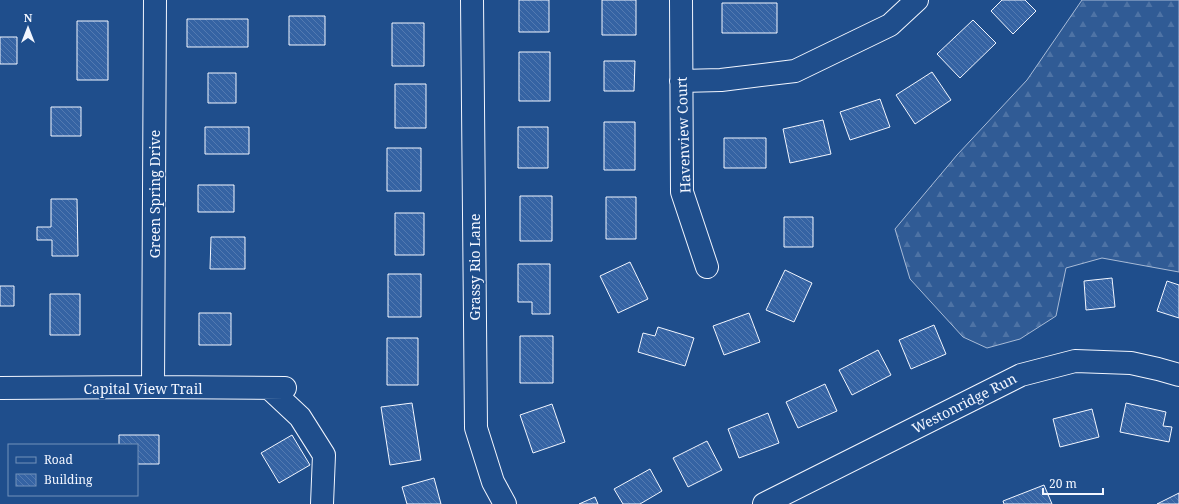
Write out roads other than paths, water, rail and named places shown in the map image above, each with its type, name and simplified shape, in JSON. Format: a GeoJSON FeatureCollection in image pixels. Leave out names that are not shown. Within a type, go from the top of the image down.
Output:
{"type":"FeatureCollection","features":[{"type":"Feature","properties":{"kind":"street","name":"Green Spring Drive"},"geometry":{"type":"LineString","coordinates":[[153,387],[155,0]]}},
{"type":"Feature","properties":{"kind":"street","name":"Grassy Rio Lane"},"geometry":{"type":"LineString","coordinates":[[472,0],[476,428],[493,482],[505,504]]}},
{"type":"Feature","properties":{"kind":"street","name":"Havenview Court"},"geometry":{"type":"LineString","coordinates":[[681,0],[682,192],[707,267]]}},
{"type":"Feature","properties":{"kind":"street"},"geometry":{"type":"LineString","coordinates":[[681,81],[721,80],[795,71],[890,25],[917,0]]}},
{"type":"Feature","properties":{"kind":"street","name":"Westonridge Run"},"geometry":{"type":"LineString","coordinates":[[764,504],[1021,375],[1075,361],[1131,364],[1179,374]]}},
{"type":"Feature","properties":{"kind":"street","name":"Capital View Trail"},"geometry":{"type":"LineString","coordinates":[[0,388],[277,388],[300,417],[324,455],[322,504]]}}]}
